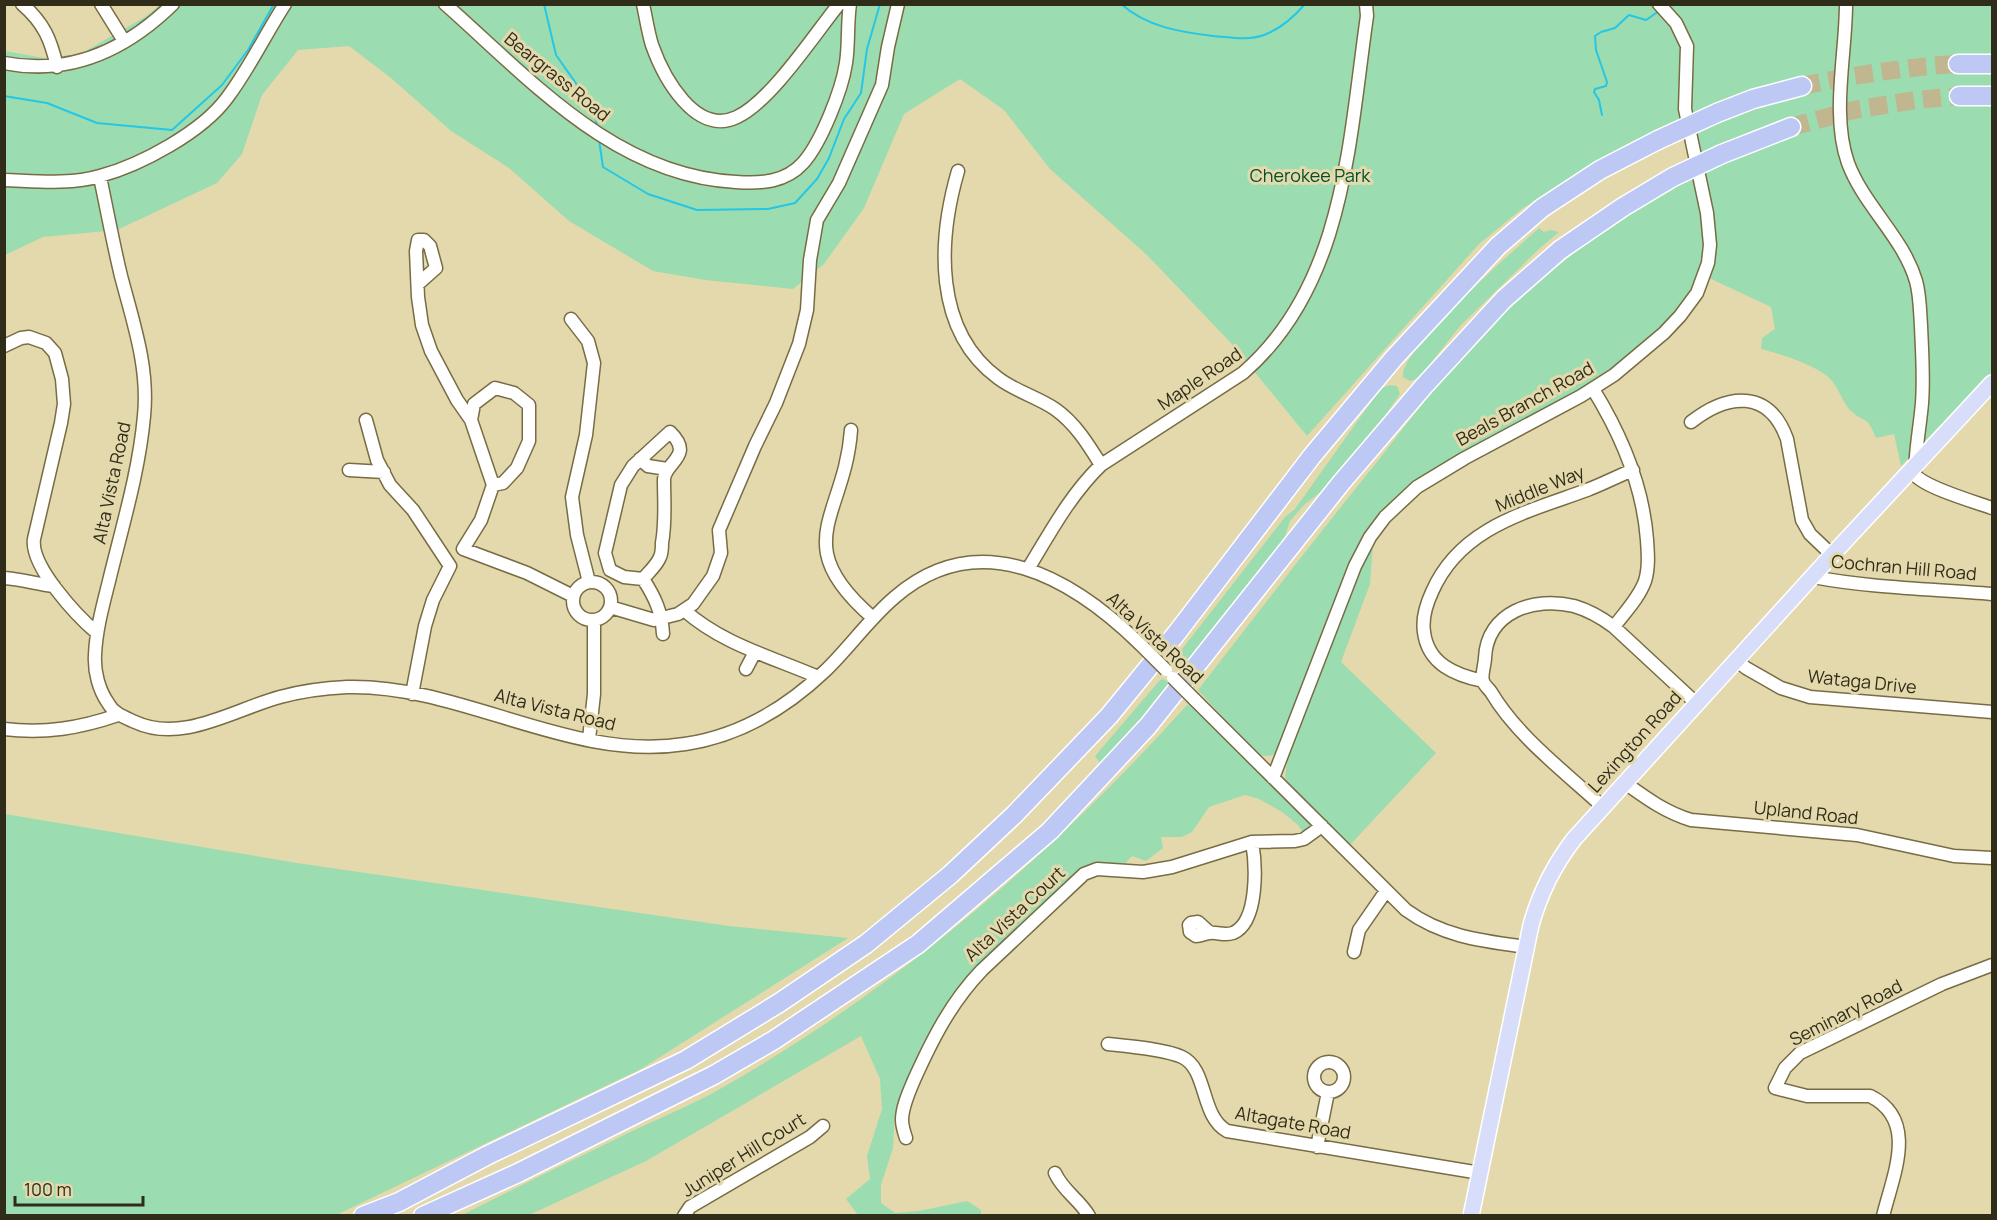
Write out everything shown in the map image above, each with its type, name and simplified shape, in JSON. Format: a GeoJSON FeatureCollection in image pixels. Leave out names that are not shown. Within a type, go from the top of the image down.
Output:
{"type":"FeatureCollection","features":[{"type":"Feature","properties":{"kind":"highway"},"geometry":{"type":"LineString","coordinates":[[1958,64],[1992,64]]}},
{"type":"Feature","properties":{"kind":"highway"},"geometry":{"type":"LineString","coordinates":[[363,1215],[399,1202],[488,1155],[686,1060],[779,1003],[866,945],[950,875],[1014,815],[1109,716],[1176,634],[1312,456],[1394,358],[1498,246],[1552,202],[1600,170],[1717,113],[1753,99],[1802,86]]}},
{"type":"Feature","properties":{"kind":"highway"},"geometry":{"type":"LineString","coordinates":[[1959,96],[1992,96]]}},
{"type":"Feature","properties":{"kind":"highway"},"geometry":{"type":"LineString","coordinates":[[423,1215],[518,1173],[714,1075],[774,1040],[918,944],[1050,831],[1148,726],[1341,483],[1424,386],[1504,300],[1560,250],[1623,207],[1673,177],[1722,154],[1791,127]]}},
{"type":"Feature","properties":{"kind":"main road","name":"Lexington Road"},"geometry":{"type":"LineString","coordinates":[[1471,1215],[1534,914],[1558,860],[1574,839],[1736,660],[1992,383]]}},
{"type":"Feature","properties":{"kind":"street"},"geometry":{"type":"LineString","coordinates":[[22,4],[48,35],[57,67]]}},
{"type":"Feature","properties":{"kind":"street"},"geometry":{"type":"LineString","coordinates":[[100,4],[124,41]]}},
{"type":"Feature","properties":{"kind":"street"},"geometry":{"type":"LineString","coordinates":[[4,63],[22,67],[57,67],[86,61],[102,54],[154,22],[173,4]]}},
{"type":"Feature","properties":{"kind":"street"},"geometry":{"type":"LineString","coordinates":[[4,180],[64,181],[100,177],[134,163],[190,133],[213,115],[246,70],[285,4]]}},
{"type":"Feature","properties":{"kind":"street","name":"Beargrass Road"},"geometry":{"type":"LineString","coordinates":[[445,4],[552,100],[606,139],[635,156],[686,176],[709,180],[762,183],[791,173],[803,164],[817,145],[831,112],[846,64],[850,4]]}},
{"type":"Feature","properties":{"kind":"street"},"geometry":{"type":"LineString","coordinates":[[643,4],[651,42],[668,80],[693,110],[708,119],[721,121],[743,114],[764,96],[839,4]]}},
{"type":"Feature","properties":{"kind":"street"},"geometry":{"type":"LineString","coordinates":[[610,607],[654,620],[678,614],[693,604],[713,576],[720,553],[718,530],[776,403],[799,344],[807,310],[810,260],[816,220],[839,183],[882,85],[898,4]]}},
{"type":"Feature","properties":{"kind":"street","name":"Maple Road"},"geometry":{"type":"LineString","coordinates":[[1028,569],[1071,499],[1101,465],[1243,374],[1278,338],[1305,296],[1329,238],[1342,188],[1367,16],[1366,4]]}},
{"type":"Feature","properties":{"kind":"street"},"geometry":{"type":"LineString","coordinates":[[1846,4],[1841,98],[1845,152],[1869,202],[1910,267],[1920,300],[1922,393],[1915,475],[1920,481],[1992,508]]}},
{"type":"Feature","properties":{"kind":"street","name":"Beals Branch Road"},"geometry":{"type":"LineString","coordinates":[[1273,778],[1355,566],[1370,537],[1398,502],[1431,478],[1593,389],[1614,375],[1664,333],[1697,293],[1708,263],[1710,245],[1707,213],[1685,109],[1687,46],[1676,23],[1664,7]]}},
{"type":"Feature","properties":{"kind":"street"},"geometry":{"type":"LineString","coordinates":[[958,171],[948,216],[944,250],[949,302],[957,326],[970,350],[987,369],[1006,384],[1041,401],[1065,417],[1101,465]]}},
{"type":"Feature","properties":{"kind":"street","name":"Alta Vista Road"},"geometry":{"type":"LineString","coordinates":[[100,177],[139,343],[146,386],[145,413],[139,453],[97,633],[95,656],[99,684],[110,707],[118,715],[144,727],[169,730],[194,726],[276,698],[318,689],[374,687],[427,696],[563,734],[619,744],[660,746],[707,740],[754,722],[795,698],[818,677],[873,618],[910,586],[951,567],[986,562],[1014,564],[1046,576],[1083,597],[1118,623],[1406,910],[1439,929],[1462,937],[1527,947]]}},
{"type":"Feature","properties":{"kind":"street"},"geometry":{"type":"LineString","coordinates":[[418,284],[422,325],[431,351],[457,400],[471,420],[493,485],[481,520],[463,549],[527,573],[573,596]]}},
{"type":"Feature","properties":{"kind":"street"},"geometry":{"type":"LineString","coordinates":[[571,319],[588,341],[594,363],[586,435],[572,497],[577,535],[589,582]]}},
{"type":"Feature","properties":{"kind":"street"},"geometry":{"type":"LineString","coordinates":[[4,346],[29,337],[46,343],[55,353],[62,379],[64,404],[33,544],[36,556],[54,586],[97,633]]}},
{"type":"Feature","properties":{"kind":"street"},"geometry":{"type":"LineString","coordinates":[[471,420],[474,404],[495,388],[514,393],[529,405],[529,441],[517,468],[502,483],[493,485]]}},
{"type":"Feature","properties":{"kind":"street"},"geometry":{"type":"LineString","coordinates":[[1593,389],[1621,439],[1633,470],[1642,504],[1646,532],[1647,573],[1642,588],[1614,627]]}},
{"type":"Feature","properties":{"kind":"street"},"geometry":{"type":"LineString","coordinates":[[1691,422],[1712,407],[1730,401],[1757,404],[1774,416],[1783,428],[1787,440],[1802,520],[1810,534],[1832,555]]}},
{"type":"Feature","properties":{"kind":"street"},"geometry":{"type":"LineString","coordinates":[[366,420],[377,460],[390,485],[413,510],[450,566],[433,600],[425,626],[412,694]]}},
{"type":"Feature","properties":{"kind":"street"},"geometry":{"type":"LineString","coordinates":[[851,430],[849,455],[827,522],[826,548],[830,564],[841,586],[873,618]]}},
{"type":"Feature","properties":{"kind":"street"},"geometry":{"type":"LineString","coordinates":[[670,432],[679,442],[679,452],[676,462],[667,469],[664,477],[666,522],[660,557],[644,579],[624,577],[610,570],[605,552],[621,485],[633,466],[670,432]]}},
{"type":"Feature","properties":{"kind":"street"},"geometry":{"type":"LineString","coordinates":[[640,459],[648,466],[667,469]]}},
{"type":"Feature","properties":{"kind":"street"},"geometry":{"type":"LineString","coordinates":[[349,470],[384,472]]}},
{"type":"Feature","properties":{"kind":"street","name":"Middle Way"},"geometry":{"type":"LineString","coordinates":[[1483,681],[1456,673],[1439,663],[1425,638],[1423,619],[1428,601],[1446,566],[1468,544],[1510,518],[1596,487],[1633,470]]}},
{"type":"Feature","properties":{"kind":"street","name":"Cochran Hill Road"},"geometry":{"type":"LineString","coordinates":[[1813,577],[1909,589],[1992,594]]}},
{"type":"Feature","properties":{"kind":"street"},"geometry":{"type":"LineString","coordinates":[[4,578],[19,578],[31,583],[54,586]]}},
{"type":"Feature","properties":{"kind":"street"},"geometry":{"type":"LineString","coordinates":[[644,579],[655,597],[662,618],[663,634]]}},
{"type":"Feature","properties":{"kind":"street"},"geometry":{"type":"LineString","coordinates":[[589,582],[604,586],[610,596],[610,607],[604,616],[594,620],[584,619],[575,612],[573,606],[573,596],[579,586],[589,582]]}},
{"type":"Feature","properties":{"kind":"street"},"geometry":{"type":"LineString","coordinates":[[1603,807],[1504,714],[1483,681],[1485,653],[1491,634],[1500,621],[1515,611],[1539,603],[1560,603],[1583,609],[1614,627],[1697,704]]}},
{"type":"Feature","properties":{"kind":"street"},"geometry":{"type":"LineString","coordinates":[[684,610],[692,618],[730,641],[818,677]]}},
{"type":"Feature","properties":{"kind":"street"},"geometry":{"type":"LineString","coordinates":[[589,739],[594,694],[594,620]]}},
{"type":"Feature","properties":{"kind":"street"},"geometry":{"type":"LineString","coordinates":[[746,669],[755,652]]}},
{"type":"Feature","properties":{"kind":"street","name":"Wataga Drive"},"geometry":{"type":"LineString","coordinates":[[1736,660],[1781,688],[1810,697],[1992,712]]}},
{"type":"Feature","properties":{"kind":"street"},"geometry":{"type":"LineString","coordinates":[[4,729],[45,732],[62,730],[92,724],[118,715]]}},
{"type":"Feature","properties":{"kind":"street","name":"Upland Road"},"geometry":{"type":"LineString","coordinates":[[1625,783],[1663,809],[1690,820],[1857,835],[1954,856],[1992,858]]}},
{"type":"Feature","properties":{"kind":"street","name":"Alta Vista Court"},"geometry":{"type":"LineString","coordinates":[[906,1138],[902,1119],[908,1095],[924,1058],[952,1005],[982,970],[1080,878],[1097,869],[1143,872],[1172,867],[1252,842],[1295,841],[1304,839],[1322,826]]}},
{"type":"Feature","properties":{"kind":"street"},"geometry":{"type":"LineString","coordinates":[[1210,933],[1234,932],[1243,925],[1249,915],[1255,868],[1252,842]]}},
{"type":"Feature","properties":{"kind":"street"},"geometry":{"type":"LineString","coordinates":[[1354,952],[1359,930],[1386,891]]}},
{"type":"Feature","properties":{"kind":"street","name":"Seminary Road"},"geometry":{"type":"LineString","coordinates":[[1883,1215],[1901,1143],[1894,1116],[1878,1100],[1870,1096],[1807,1096],[1775,1088],[1785,1068],[1800,1053],[1942,984],[1992,965]]}},
{"type":"Feature","properties":{"kind":"street","name":"Altagate Road"},"geometry":{"type":"LineString","coordinates":[[1108,1044],[1181,1056],[1188,1061],[1196,1073],[1215,1121],[1227,1131],[1480,1173]]}},
{"type":"Feature","properties":{"kind":"street"},"geometry":{"type":"LineString","coordinates":[[1317,1147],[1328,1092]]}},
{"type":"Feature","properties":{"kind":"street","name":"Juniper Hill Court"},"geometry":{"type":"LineString","coordinates":[[684,1215],[690,1207],[810,1137],[824,1126]]}},
{"type":"Feature","properties":{"kind":"street"},"geometry":{"type":"LineString","coordinates":[[1055,1173],[1060,1184],[1089,1215]]}},
{"type":"Feature","properties":{"kind":"green space","name":"Cherokee Park"},"geometry":{"type":"Polygon","coordinates":[[[160,5],[1992,5],[1992,372],[1901,466],[1894,434],[1876,438],[1870,425],[1849,409],[1834,384],[1819,370],[1761,349],[1762,338],[1775,329],[1771,307],[1709,278],[1655,336],[1595,383],[1479,446],[1376,522],[1280,750],[1271,756],[1262,755],[1255,753],[1198,690],[1421,406],[1474,344],[1502,316],[1561,263],[1626,216],[1695,177],[1700,194],[1696,122],[1633,141],[1523,208],[1479,244],[1307,436],[1230,342],[1147,255],[1050,169],[1004,110],[960,79],[904,114],[864,208],[824,264],[793,289],[705,280],[653,271],[569,221],[509,168],[451,131],[391,78],[349,46],[298,50],[262,95],[242,154],[217,183],[117,230],[43,237],[5,255],[5,51],[44,58],[80,54],[145,17],[160,5]]]}},
{"type":"Feature","properties":{"kind":"green space"},"geometry":{"type":"Polygon","coordinates":[[[1539,228],[1544,232],[1551,230],[1559,232],[1460,326],[1419,378],[1410,381],[1403,377],[1407,363],[1438,323],[1484,277],[1539,228]]]}},
{"type":"Feature","properties":{"kind":"green space"},"geometry":{"type":"Polygon","coordinates":[[[1390,385],[1397,386],[1400,394],[1386,414],[1326,488],[1305,504],[1290,521],[1281,549],[1180,671],[1172,662],[1285,517],[1295,509],[1381,388],[1390,385]]]}},
{"type":"Feature","properties":{"kind":"green space"},"geometry":{"type":"Polygon","coordinates":[[[1373,544],[1370,584],[1341,662],[1436,753],[1349,846],[1292,790],[1285,777],[1287,761],[1344,608],[1365,557],[1373,544]]]}},
{"type":"Feature","properties":{"kind":"green space"},"geometry":{"type":"Polygon","coordinates":[[[1163,679],[1171,683],[1173,688],[1103,767],[1095,756],[1163,679]]]}},
{"type":"Feature","properties":{"kind":"green space"},"geometry":{"type":"Polygon","coordinates":[[[1187,705],[1193,705],[1313,823],[1311,828],[1305,835],[1298,825],[1282,812],[1259,799],[1245,795],[1209,807],[1192,832],[1182,837],[1161,837],[1163,848],[1146,861],[1132,856],[1123,866],[1103,863],[1086,867],[992,954],[951,997],[925,1043],[895,1114],[893,1148],[881,1185],[881,1203],[895,1213],[919,1211],[967,1201],[981,1210],[981,1215],[858,1215],[846,1199],[870,1179],[867,1156],[882,1109],[880,1079],[861,1036],[646,1161],[529,1215],[460,1216],[709,1095],[786,1049],[849,1007],[969,916],[1026,866],[1135,761],[1187,705]]]}},
{"type":"Feature","properties":{"kind":"green space"},"geometry":{"type":"Polygon","coordinates":[[[5,814],[297,863],[729,926],[848,938],[641,1069],[336,1215],[5,1215],[5,814]]]}},
{"type":"Feature","properties":{"kind":"waterway"},"geometry":{"type":"LineString","coordinates":[[4,96],[47,103],[97,123],[172,130],[222,85],[248,50],[274,4]]}},
{"type":"Feature","properties":{"kind":"waterway"},"geometry":{"type":"LineString","coordinates":[[544,4],[556,55],[594,109],[597,126]]}},
{"type":"Feature","properties":{"kind":"waterway"},"geometry":{"type":"LineString","coordinates":[[599,140],[603,167],[648,194],[697,210],[768,209],[795,203],[817,179],[829,158],[844,119],[861,93],[867,49],[880,4]]}},
{"type":"Feature","properties":{"kind":"waterway"},"geometry":{"type":"LineString","coordinates":[[1121,4],[1142,18],[1164,27],[1232,38],[1264,35],[1291,18],[1305,4]]}},
{"type":"Feature","properties":{"kind":"waterway"},"geometry":{"type":"LineString","coordinates":[[1602,115],[1599,100],[1594,92],[1595,89],[1606,86],[1607,82],[1596,50],[1595,36],[1615,28],[1629,15],[1646,20],[1659,11]]}},
{"type":"Feature","properties":{"kind":"tunnel"},"geometry":{"type":"LineString","coordinates":[[1802,86],[1880,72],[1958,64]]}},
{"type":"Feature","properties":{"kind":"tunnel"},"geometry":{"type":"LineString","coordinates":[[1791,127],[1854,110],[1959,96]]}}]}
